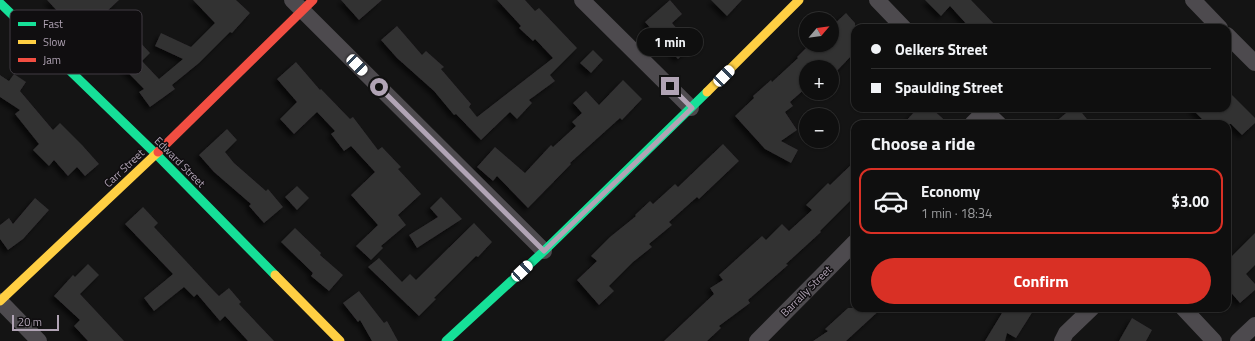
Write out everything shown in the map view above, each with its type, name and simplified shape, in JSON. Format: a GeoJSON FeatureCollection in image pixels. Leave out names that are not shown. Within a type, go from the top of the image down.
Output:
{"type":"FeatureCollection","features":[{"type":"Feature","properties":{"kind":"street"},"geometry":{"type":"LineString","coordinates":[[582,0],[692,108]]}},
{"type":"Feature","properties":{"kind":"street"},"geometry":{"type":"LineString","coordinates":[[446,341],[544,251],[692,108],[799,0]]}},
{"type":"Feature","properties":{"kind":"street"},"geometry":{"type":"LineString","coordinates":[[877,0],[900,24]]}},
{"type":"Feature","properties":{"kind":"street"},"geometry":{"type":"LineString","coordinates":[[1193,0],[1216,24]]}},
{"type":"Feature","properties":{"kind":"street","name":"Edward Street"},"geometry":{"type":"LineString","coordinates":[[0,3],[10,13]]}},
{"type":"Feature","properties":{"kind":"street"},"geometry":{"type":"LineString","coordinates":[[302,4],[544,251]]}},
{"type":"Feature","properties":{"kind":"street","name":"Carr Street"},"geometry":{"type":"LineString","coordinates":[[0,301],[156,154],[302,4]]}},
{"type":"Feature","properties":{"kind":"street"},"geometry":{"type":"LineString","coordinates":[[1231,39],[1255,63]]}},
{"type":"Feature","properties":{"kind":"street","name":"Edward Street"},"geometry":{"type":"LineString","coordinates":[[73,74],[156,154],[340,341]]}},
{"type":"Feature","properties":{"kind":"street"},"geometry":{"type":"LineString","coordinates":[[975,120],[982,112]]}},
{"type":"Feature","properties":{"kind":"street"},"geometry":{"type":"LineString","coordinates":[[987,112],[995,120]]}},
{"type":"Feature","properties":{"kind":"street","name":"Barrally Street"},"geometry":{"type":"LineString","coordinates":[[757,341],[851,246]]}},
{"type":"Feature","properties":{"kind":"street"},"geometry":{"type":"LineString","coordinates":[[0,301],[39,341]]}},
{"type":"Feature","properties":{"kind":"street"},"geometry":{"type":"LineString","coordinates":[[1062,341],[1066,333],[1088,312]]}},
{"type":"Feature","properties":{"kind":"street"},"geometry":{"type":"LineString","coordinates":[[1187,312],[1214,341]]}},
{"type":"Feature","properties":{"kind":"street"},"geometry":{"type":"LineString","coordinates":[[1238,341],[1255,325]]}},
{"type":"Feature","properties":{"kind":"building"},"geometry":{"type":"Polygon","coordinates":[[[47,0],[119,0],[108,10],[56,10],[47,0]]]}},
{"type":"Feature","properties":{"kind":"building"},"geometry":{"type":"Polygon","coordinates":[[[193,0],[236,0],[250,13],[232,33],[230,32],[199,63],[172,85],[175,89],[150,107],[139,92],[144,89],[129,74],[142,74],[142,61],[159,79],[183,59],[155,46],[161,33],[191,47],[215,23],[193,0]]]}},
{"type":"Feature","properties":{"kind":"building"},"geometry":{"type":"Polygon","coordinates":[[[341,0],[382,0],[359,20],[341,0]]]}},
{"type":"Feature","properties":{"kind":"building"},"geometry":{"type":"Polygon","coordinates":[[[497,0],[525,0],[535,11],[539,8],[577,48],[550,75],[555,81],[529,100],[532,103],[517,119],[510,112],[481,140],[456,114],[454,115],[434,91],[397,58],[381,40],[397,26],[422,55],[426,51],[444,67],[441,69],[471,104],[469,107],[477,117],[553,58],[535,39],[533,41],[519,28],[521,26],[497,0]]]}},
{"type":"Feature","properties":{"kind":"building"},"geometry":{"type":"Polygon","coordinates":[[[670,0],[682,14],[672,23],[692,46],[678,59],[645,22],[670,0]]]}},
{"type":"Feature","properties":{"kind":"building"},"geometry":{"type":"Polygon","coordinates":[[[711,0],[742,0],[727,16],[711,0]]]}},
{"type":"Feature","properties":{"kind":"building"},"geometry":{"type":"Polygon","coordinates":[[[925,0],[971,0],[994,24],[966,24],[950,6],[941,16],[925,0]]]}},
{"type":"Feature","properties":{"kind":"building"},"geometry":{"type":"Polygon","coordinates":[[[846,13],[855,23],[851,24],[851,56],[839,69],[839,60],[799,60],[799,94],[790,102],[793,106],[785,112],[797,130],[781,141],[798,150],[791,163],[765,149],[735,116],[754,98],[753,96],[771,80],[772,82],[798,58],[797,57],[802,52],[839,52],[839,20],[846,13]]]}},
{"type":"Feature","properties":{"kind":"building"},"geometry":{"type":"Polygon","coordinates":[[[142,44],[150,53],[142,61],[142,44]]]}},
{"type":"Feature","properties":{"kind":"building"},"geometry":{"type":"Polygon","coordinates":[[[593,50],[603,60],[591,73],[580,63],[593,50]]]}},
{"type":"Feature","properties":{"kind":"building"},"geometry":{"type":"Polygon","coordinates":[[[296,62],[320,90],[321,89],[350,119],[353,117],[378,150],[382,147],[401,167],[398,169],[421,194],[398,215],[406,225],[381,246],[383,248],[371,260],[356,246],[378,225],[351,195],[375,172],[351,146],[344,151],[331,134],[335,131],[317,112],[294,134],[280,119],[297,102],[277,79],[296,62]]]}},
{"type":"Feature","properties":{"kind":"building"},"geometry":{"type":"Polygon","coordinates":[[[14,74],[26,82],[20,91],[53,130],[60,123],[99,164],[85,176],[77,167],[68,176],[54,160],[49,166],[33,150],[39,144],[15,114],[20,110],[0,97],[0,75],[9,81],[14,74]]]}},
{"type":"Feature","properties":{"kind":"building"},"geometry":{"type":"Polygon","coordinates":[[[623,80],[642,99],[622,120],[620,118],[570,163],[571,164],[528,208],[497,176],[493,181],[477,167],[495,147],[525,173],[551,145],[553,147],[576,126],[572,122],[582,113],[573,103],[586,91],[599,105],[623,80]]]}},
{"type":"Feature","properties":{"kind":"building"},"geometry":{"type":"Polygon","coordinates":[[[1231,94],[1255,118],[1255,123],[1242,135],[1231,124],[1231,120],[1203,120],[1195,112],[1231,112],[1231,94]]]}},
{"type":"Feature","properties":{"kind":"building"},"geometry":{"type":"Polygon","coordinates":[[[914,112],[936,112],[944,120],[907,120],[914,112]]]}},
{"type":"Feature","properties":{"kind":"building"},"geometry":{"type":"Polygon","coordinates":[[[1067,112],[1081,112],[1088,120],[1058,120],[1067,112]]]}},
{"type":"Feature","properties":{"kind":"building"},"geometry":{"type":"Polygon","coordinates":[[[227,129],[237,140],[225,152],[234,163],[266,191],[268,189],[283,207],[264,223],[249,206],[251,204],[214,172],[199,155],[227,129]]]}},
{"type":"Feature","properties":{"kind":"building"},"geometry":{"type":"Polygon","coordinates":[[[723,144],[739,161],[699,199],[697,197],[669,222],[672,225],[649,244],[652,247],[633,262],[609,286],[614,291],[599,305],[577,280],[597,261],[591,256],[610,237],[636,216],[635,215],[650,201],[653,204],[675,184],[678,187],[723,144]]]}},
{"type":"Feature","properties":{"kind":"building"},"geometry":{"type":"Polygon","coordinates":[[[851,165],[851,200],[820,231],[821,232],[786,264],[788,265],[748,300],[750,303],[719,326],[721,328],[707,341],[664,341],[714,294],[710,288],[723,280],[719,275],[762,236],[766,240],[782,224],[789,231],[812,210],[806,205],[828,183],[830,185],[851,165]]]}},
{"type":"Feature","properties":{"kind":"building"},"geometry":{"type":"Polygon","coordinates":[[[297,186],[309,198],[297,210],[285,197],[297,186]]]}},
{"type":"Feature","properties":{"kind":"building"},"geometry":{"type":"Polygon","coordinates":[[[441,197],[462,219],[417,248],[409,235],[438,217],[430,208],[441,197]]]}},
{"type":"Feature","properties":{"kind":"building"},"geometry":{"type":"Polygon","coordinates":[[[35,198],[49,210],[23,239],[8,250],[0,239],[0,225],[9,218],[13,224],[35,198]]]}},
{"type":"Feature","properties":{"kind":"building"},"geometry":{"type":"Polygon","coordinates":[[[143,207],[158,223],[154,227],[214,291],[219,296],[229,288],[241,302],[239,304],[274,341],[248,341],[225,316],[220,321],[197,294],[194,297],[184,287],[154,311],[144,298],[173,274],[125,224],[143,207]]]}},
{"type":"Feature","properties":{"kind":"building"},"geometry":{"type":"Polygon","coordinates":[[[474,223],[492,242],[434,298],[436,299],[419,316],[368,267],[379,258],[402,282],[410,274],[416,280],[474,223]]]}},
{"type":"Feature","properties":{"kind":"building"},"geometry":{"type":"Polygon","coordinates":[[[295,228],[321,253],[320,255],[343,275],[329,291],[311,276],[313,273],[281,242],[295,228]]]}},
{"type":"Feature","properties":{"kind":"building"},"geometry":{"type":"Polygon","coordinates":[[[1255,233],[1255,265],[1246,274],[1255,284],[1255,290],[1240,303],[1231,293],[1231,257],[1255,233]]]}},
{"type":"Feature","properties":{"kind":"building"},"geometry":{"type":"Polygon","coordinates":[[[88,264],[99,275],[80,294],[124,341],[88,341],[74,326],[80,320],[54,296],[73,275],[75,277],[88,264]]]}},
{"type":"Feature","properties":{"kind":"building"},"geometry":{"type":"Polygon","coordinates":[[[359,291],[384,323],[387,321],[398,341],[372,341],[360,320],[358,322],[343,303],[359,291]]]}},
{"type":"Feature","properties":{"kind":"building"},"geometry":{"type":"Polygon","coordinates":[[[848,308],[851,308],[851,312],[878,312],[846,341],[813,341],[828,331],[825,329],[848,308]]]}},
{"type":"Feature","properties":{"kind":"building"},"geometry":{"type":"Polygon","coordinates":[[[1003,312],[1032,312],[1016,338],[1007,333],[1005,341],[985,341],[1003,312]]]}},
{"type":"Feature","properties":{"kind":"building"},"geometry":{"type":"Polygon","coordinates":[[[1132,318],[1152,330],[1146,341],[1119,341],[1132,318]]]}},
{"type":"Feature","properties":{"kind":"traffic: fast"},"geometry":{"type":"LineString","coordinates":[[0,3],[10,13]]}},
{"type":"Feature","properties":{"kind":"traffic: fast"},"geometry":{"type":"LineString","coordinates":[[73,74],[156,154],[275,275]]}},
{"type":"Feature","properties":{"kind":"traffic: fast"},"geometry":{"type":"LineString","coordinates":[[446,341],[544,251],[707,92]]}},
{"type":"Feature","properties":{"kind":"traffic: slow"},"geometry":{"type":"LineString","coordinates":[[707,92],[799,0]]}},
{"type":"Feature","properties":{"kind":"traffic: slow"},"geometry":{"type":"LineString","coordinates":[[0,301],[158,152]]}},
{"type":"Feature","properties":{"kind":"traffic: slow"},"geometry":{"type":"LineString","coordinates":[[275,275],[340,341]]}},
{"type":"Feature","properties":{"kind":"traffic: jam"},"geometry":{"type":"LineString","coordinates":[[158,152],[313,0]]}},
{"type":"Feature","properties":{"kind":"route"},"geometry":{"type":"LineString","coordinates":[[379,87],[544,251],[692,108],[670,86]]}}]}
